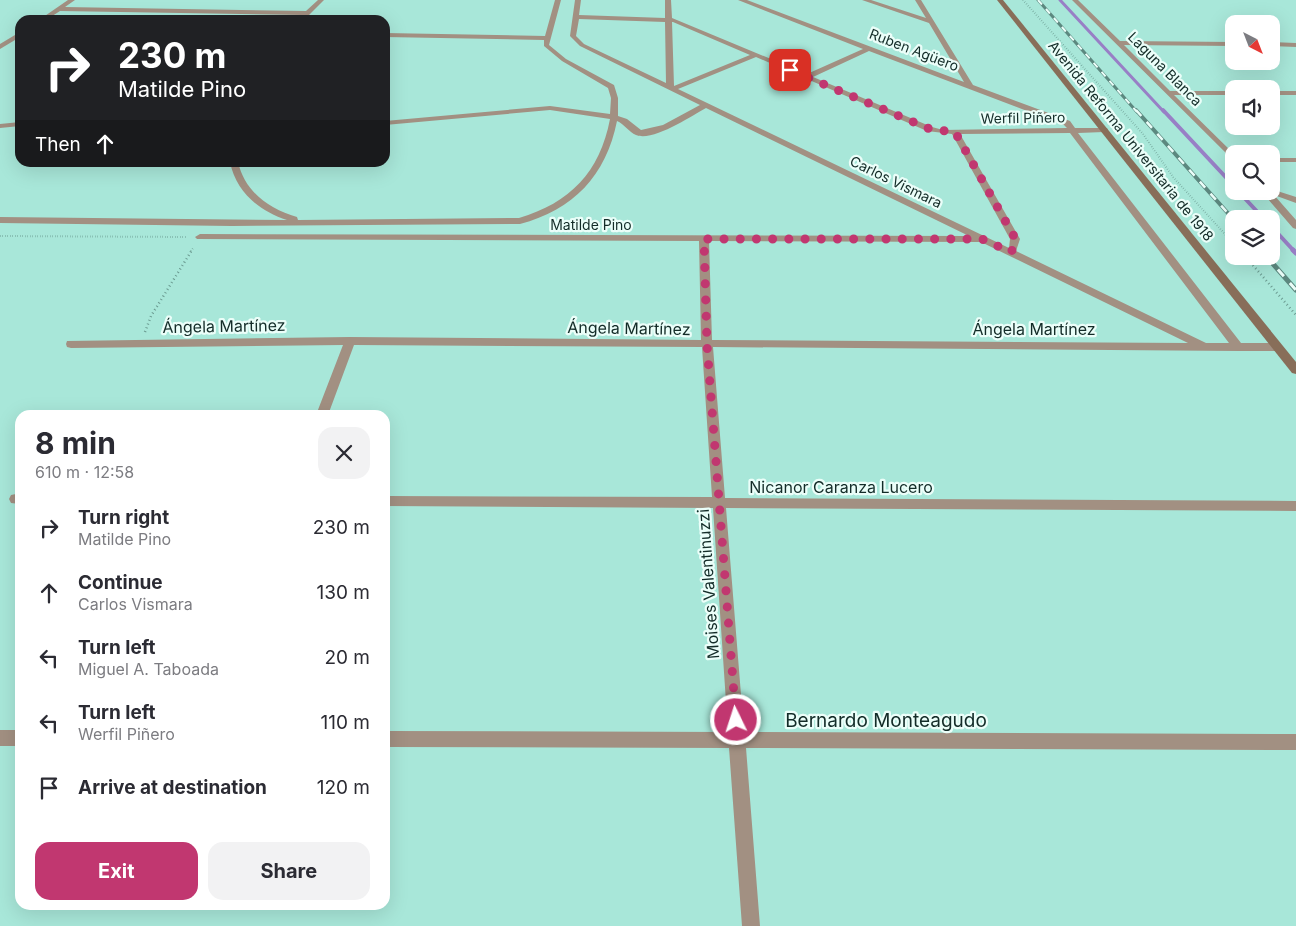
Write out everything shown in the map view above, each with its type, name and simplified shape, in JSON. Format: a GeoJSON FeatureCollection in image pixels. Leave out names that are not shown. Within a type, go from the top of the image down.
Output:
{"type":"FeatureCollection","features":[{"type":"Feature","properties":{"kind":"main road","name":"Avenida Reforma Universitaria de 1918"},"geometry":{"type":"LineString","coordinates":[[1000,0],[1296,370]]}},
{"type":"Feature","properties":{"kind":"street"},"geometry":{"type":"LineString","coordinates":[[49,15],[72,0]]}},
{"type":"Feature","properties":{"kind":"street"},"geometry":{"type":"LineString","coordinates":[[306,15],[321,0]]}},
{"type":"Feature","properties":{"kind":"street"},"geometry":{"type":"LineString","coordinates":[[315,7],[331,0]]}},
{"type":"Feature","properties":{"kind":"street"},"geometry":{"type":"LineString","coordinates":[[575,17],[578,0]]}},
{"type":"Feature","properties":{"kind":"street"},"geometry":{"type":"LineString","coordinates":[[668,0],[667,19],[672,87],[755,54]]}},
{"type":"Feature","properties":{"kind":"street","name":"Ruben Agüero"},"geometry":{"type":"LineString","coordinates":[[741,0],[1063,120],[1073,130]]}},
{"type":"Feature","properties":{"kind":"street"},"geometry":{"type":"LineString","coordinates":[[865,0],[932,22]]}},
{"type":"Feature","properties":{"kind":"street"},"geometry":{"type":"LineString","coordinates":[[918,0],[970,86]]}},
{"type":"Feature","properties":{"kind":"street","name":"Laguna Blanca"},"geometry":{"type":"LineString","coordinates":[[1075,0],[1225,150]]}},
{"type":"Feature","properties":{"kind":"street"},"geometry":{"type":"LineString","coordinates":[[0,220],[308,223],[520,222],[547,213],[582,187],[604,151],[614,117],[614,92],[611,87],[553,52],[546,45],[555,5]]}},
{"type":"Feature","properties":{"kind":"street"},"geometry":{"type":"LineString","coordinates":[[58,9],[308,13]]}},
{"type":"Feature","properties":{"kind":"street"},"geometry":{"type":"LineString","coordinates":[[173,15],[177,11]]}},
{"type":"Feature","properties":{"kind":"street","name":"Werfil Piñero"},"geometry":{"type":"LineString","coordinates":[[575,17],[667,19],[755,54],[930,129],[955,132],[1104,130]]}},
{"type":"Feature","properties":{"kind":"street","name":"Carlos Vismara"},"geometry":{"type":"LineString","coordinates":[[575,17],[573,36],[576,40],[1204,346]]}},
{"type":"Feature","properties":{"kind":"street"},"geometry":{"type":"LineString","coordinates":[[390,35],[548,38]]}},
{"type":"Feature","properties":{"kind":"street"},"geometry":{"type":"LineString","coordinates":[[0,47],[15,37]]}},
{"type":"Feature","properties":{"kind":"street"},"geometry":{"type":"LineString","coordinates":[[1120,43],[1225,44]]}},
{"type":"Feature","properties":{"kind":"street"},"geometry":{"type":"LineString","coordinates":[[1280,44],[1296,45]]}},
{"type":"Feature","properties":{"kind":"street"},"geometry":{"type":"LineString","coordinates":[[807,77],[870,48]]}},
{"type":"Feature","properties":{"kind":"street"},"geometry":{"type":"LineString","coordinates":[[1169,93],[1225,93]]}},
{"type":"Feature","properties":{"kind":"street"},"geometry":{"type":"LineString","coordinates":[[1280,93],[1296,93]]}},
{"type":"Feature","properties":{"kind":"street"},"geometry":{"type":"LineString","coordinates":[[390,123],[550,108],[614,117],[624,121],[634,131],[651,133],[707,104]]}},
{"type":"Feature","properties":{"kind":"street"},"geometry":{"type":"LineString","coordinates":[[0,126],[15,124]]}},
{"type":"Feature","properties":{"kind":"street"},"geometry":{"type":"LineString","coordinates":[[1073,130],[1238,347]]}},
{"type":"Feature","properties":{"kind":"street"},"geometry":{"type":"LineString","coordinates":[[955,132],[1015,238],[1014,247],[1011,252]]}},
{"type":"Feature","properties":{"kind":"street"},"geometry":{"type":"LineString","coordinates":[[1280,160],[1296,160]]}},
{"type":"Feature","properties":{"kind":"street"},"geometry":{"type":"LineString","coordinates":[[236,167],[242,185],[256,199],[281,214],[308,223]]}},
{"type":"Feature","properties":{"kind":"street"},"geometry":{"type":"LineString","coordinates":[[1280,195],[1296,200]]}},
{"type":"Feature","properties":{"kind":"street"},"geometry":{"type":"LineString","coordinates":[[1273,200],[1296,226]]}},
{"type":"Feature","properties":{"kind":"street","name":"Matilde Pino"},"geometry":{"type":"LineString","coordinates":[[200,238],[982,239]]}},
{"type":"Feature","properties":{"kind":"street","name":"Moises Valentinuzzi"},"geometry":{"type":"LineString","coordinates":[[704,239],[707,345],[738,740],[750,926]]}},
{"type":"Feature","properties":{"kind":"street"},"geometry":{"type":"LineString","coordinates":[[324,410],[350,341]]}},
{"type":"Feature","properties":{"kind":"street","name":"Ángela Martínez"},"geometry":{"type":"LineString","coordinates":[[71,344],[350,341],[707,345],[1278,347]]}},
{"type":"Feature","properties":{"kind":"street","name":"Nicanor Caranza Lucero"},"geometry":{"type":"LineString","coordinates":[[390,501],[1296,506]]}},
{"type":"Feature","properties":{"kind":"street"},"geometry":{"type":"LineString","coordinates":[[0,738],[15,738]]}},
{"type":"Feature","properties":{"kind":"street","name":"Bernardo Monteagudo"},"geometry":{"type":"LineString","coordinates":[[390,739],[1296,742]]}},
{"type":"Feature","properties":{"kind":"path"},"geometry":{"type":"LineString","coordinates":[[1023,0],[1143,134],[1172,177],[1225,234]]}},
{"type":"Feature","properties":{"kind":"path"},"geometry":{"type":"LineString","coordinates":[[0,236],[200,238]]}},
{"type":"Feature","properties":{"kind":"path"},"geometry":{"type":"LineString","coordinates":[[141,344],[151,316],[200,238]]}},
{"type":"Feature","properties":{"kind":"path"},"geometry":{"type":"LineString","coordinates":[[1253,265],[1296,315]]}},
{"type":"Feature","properties":{"kind":"waterway"},"geometry":{"type":"LineString","coordinates":[[1060,0],[1164,112]]}},
{"type":"Feature","properties":{"kind":"waterway"},"geometry":{"type":"LineString","coordinates":[[1163,110],[1225,176]]}},
{"type":"Feature","properties":{"kind":"waterway"},"geometry":{"type":"LineString","coordinates":[[1246,200],[1256,210]]}},
{"type":"Feature","properties":{"kind":"waterway"},"geometry":{"type":"LineString","coordinates":[[1280,236],[1294,251]]}},
{"type":"Feature","properties":{"kind":"railway"},"geometry":{"type":"LineString","coordinates":[[1038,0],[1137,112]]}},
{"type":"Feature","properties":{"kind":"railway"},"geometry":{"type":"LineString","coordinates":[[1136,110],[1225,210]]}},
{"type":"Feature","properties":{"kind":"railway"},"geometry":{"type":"LineString","coordinates":[[1274,265],[1296,290]]}},
{"type":"Feature","properties":{"kind":"route"},"geometry":{"type":"LineString","coordinates":[[736,720],[707,345],[704,239],[982,239],[1011,252],[1014,247],[1015,238],[955,132],[930,129],[790,70]]}}]}
